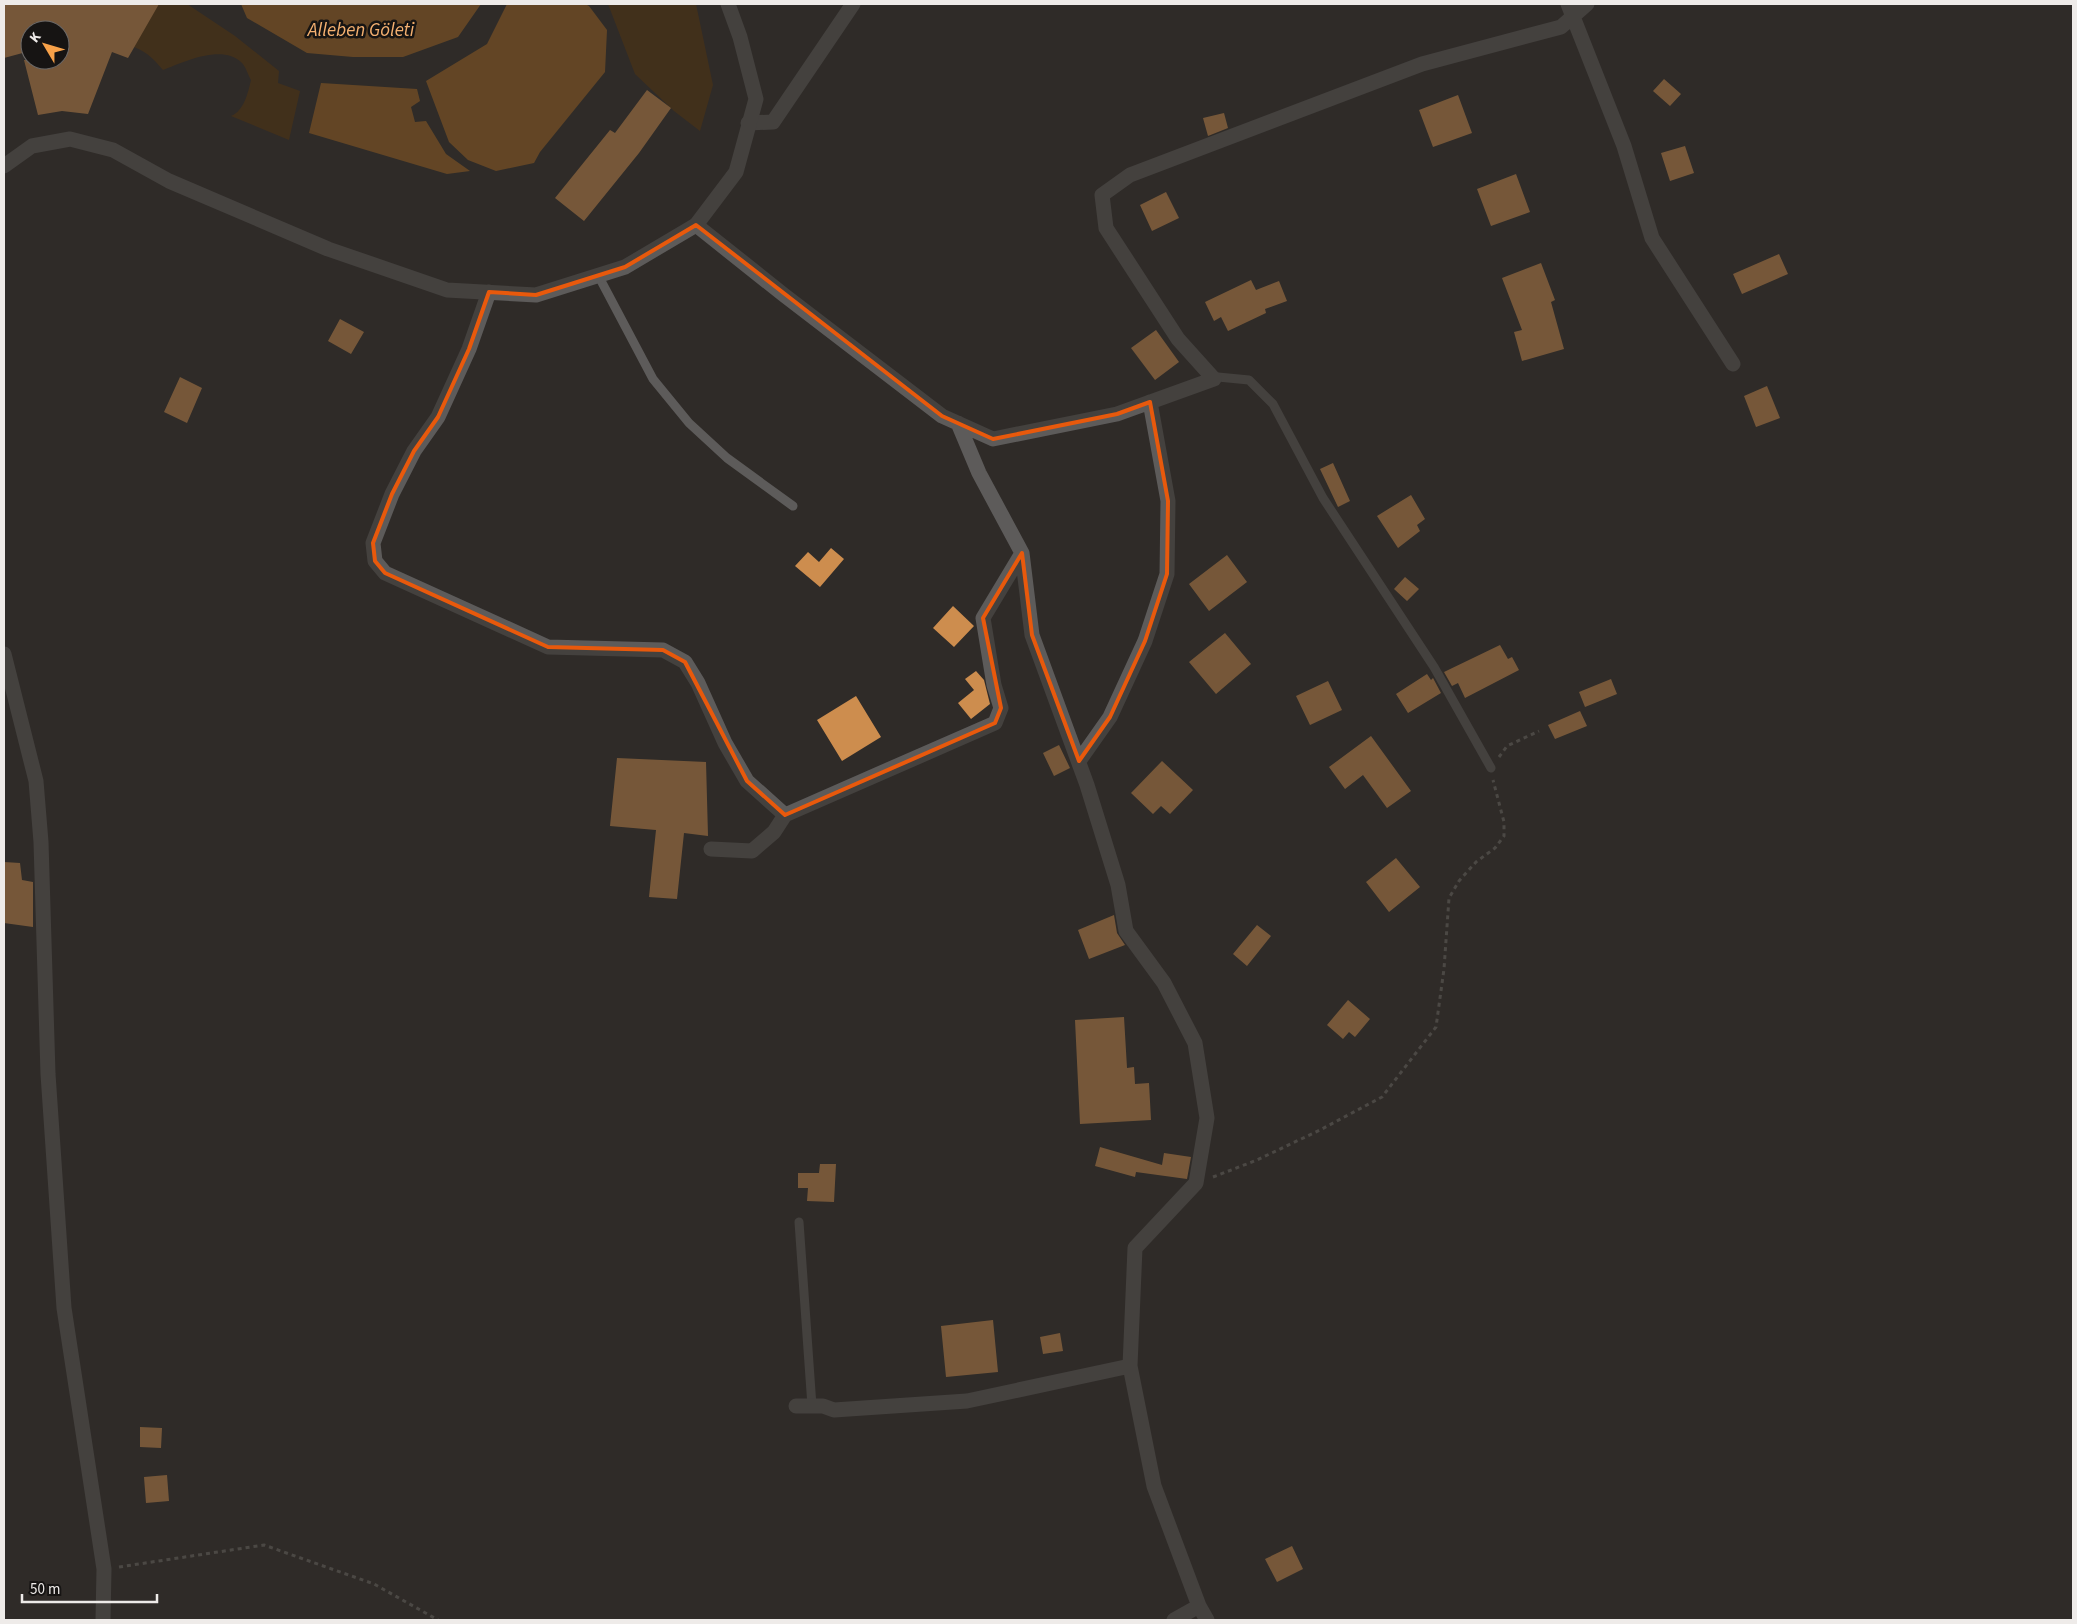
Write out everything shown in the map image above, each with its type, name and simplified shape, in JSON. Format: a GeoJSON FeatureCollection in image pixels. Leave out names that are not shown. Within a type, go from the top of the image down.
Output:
{"type":"FeatureCollection","features":[{"type":"Feature","properties":{"kind":"street"},"geometry":{"type":"LineString","coordinates":[[4,166],[32,146],[70,138],[113,150],[169,181],[328,249],[447,290],[536,295],[625,267],[696,225],[736,172],[756,99],[740,37],[728,4]]}},
{"type":"Feature","properties":{"kind":"street"},"geometry":{"type":"LineString","coordinates":[[748,123],[773,122],[853,4]]}},
{"type":"Feature","properties":{"kind":"street"},"geometry":{"type":"LineString","coordinates":[[696,225],[942,416],[993,439],[1118,414],[1214,379],[1178,339],[1106,228],[1102,195],[1130,175],[1422,64],[1562,27],[1570,10],[1587,4]]}},
{"type":"Feature","properties":{"kind":"street"},"geometry":{"type":"LineString","coordinates":[[1570,10],[1624,146],[1652,238],[1733,364]]}},
{"type":"Feature","properties":{"kind":"street"},"geometry":{"type":"LineString","coordinates":[[489,292],[470,349],[438,417],[414,451],[392,494],[373,543],[375,561],[385,573],[548,647],[663,650],[685,662],[698,683],[725,743],[747,780],[785,815]]}},
{"type":"Feature","properties":{"kind":"street"},"geometry":{"type":"LineString","coordinates":[[1079,761],[1110,717],[1145,641],[1167,574],[1168,501],[1150,402]]}},
{"type":"Feature","properties":{"kind":"street"},"geometry":{"type":"LineString","coordinates":[[958,423],[979,473],[1022,553],[1032,635],[1079,761],[1118,885],[1126,931],[1164,983],[1195,1043],[1207,1118],[1196,1183],[1135,1248],[1130,1366],[1154,1486],[1199,1606],[1207,1620]]}},
{"type":"Feature","properties":{"kind":"street"},"geometry":{"type":"LineString","coordinates":[[711,849],[752,851],[774,832],[785,815],[995,723],[1000,708],[994,685],[983,618],[1022,553]]}},
{"type":"Feature","properties":{"kind":"street"},"geometry":{"type":"LineString","coordinates":[[4,654],[36,781],[41,842],[48,1074],[64,1308],[104,1569],[103,1620]]}},
{"type":"Feature","properties":{"kind":"street"},"geometry":{"type":"LineString","coordinates":[[796,1406],[823,1406],[834,1410],[967,1402],[1130,1366]]}},
{"type":"Feature","properties":{"kind":"street"},"geometry":{"type":"LineString","coordinates":[[1174,1620],[1199,1606]]}},
{"type":"Feature","properties":{"kind":"lane"},"geometry":{"type":"LineString","coordinates":[[598,275],[653,379],[689,424],[727,458],[793,506]]}},
{"type":"Feature","properties":{"kind":"lane"},"geometry":{"type":"LineString","coordinates":[[1214,379],[1218,377],[1249,380],[1273,404],[1323,498],[1434,666],[1491,768]]}},
{"type":"Feature","properties":{"kind":"lane"},"geometry":{"type":"LineString","coordinates":[[799,1222],[812,1406]]}},
{"type":"Feature","properties":{"kind":"path"},"geometry":{"type":"LineString","coordinates":[[1196,1183],[1266,1156],[1382,1097],[1436,1026],[1444,969],[1449,898],[1459,881],[1476,862],[1495,848],[1504,836],[1504,822],[1496,796],[1491,768],[1507,746],[1539,731]]}},
{"type":"Feature","properties":{"kind":"path"},"geometry":{"type":"LineString","coordinates":[[104,1569],[264,1545],[374,1584],[438,1620]]}},
{"type":"Feature","properties":{"kind":"highlighted area"},"geometry":{"type":"Polygon","coordinates":[[[696,225],[942,416],[993,439],[1117,414],[1150,402],[1168,501],[1167,574],[1145,641],[1110,717],[1079,761],[1032,635],[1022,553],[983,618],[1001,708],[995,723],[785,815],[747,781],[685,662],[663,650],[548,647],[385,573],[375,561],[373,543],[392,494],[414,451],[438,417],[469,349],[489,292],[536,295],[625,267],[696,225]]]}},
{"type":"Feature","properties":{"kind":"shaded area"},"geometry":{"type":"Polygon","coordinates":[[[149,4],[187,4],[235,36],[279,71],[278,83],[300,91],[289,140],[231,116],[242,106],[251,80],[242,63],[234,57],[214,54],[203,56],[163,70],[148,54],[128,45],[149,4]]]}},
{"type":"Feature","properties":{"kind":"shaded area"},"geometry":{"type":"Polygon","coordinates":[[[608,4],[696,4],[713,85],[700,131],[674,111],[635,74],[608,4]]]}},
{"type":"Feature","properties":{"kind":"water","name":"Alleben Göleti"},"geometry":{"type":"Polygon","coordinates":[[[241,4],[481,4],[458,37],[403,57],[353,57],[307,53],[247,18],[241,4]]]}},
{"type":"Feature","properties":{"kind":"water"},"geometry":{"type":"Polygon","coordinates":[[[507,4],[585,4],[589,6],[607,30],[605,72],[540,152],[534,163],[496,171],[468,160],[449,142],[426,81],[487,44],[507,4]]]}},
{"type":"Feature","properties":{"kind":"water"},"geometry":{"type":"Polygon","coordinates":[[[321,83],[417,89],[420,101],[411,107],[415,122],[426,121],[446,154],[470,171],[447,174],[309,133],[321,83]]]}},
{"type":"Feature","properties":{"kind":"building"},"geometry":{"type":"Polygon","coordinates":[[[4,4],[159,4],[128,58],[112,52],[88,114],[62,111],[38,115],[27,70],[70,70],[70,20],[20,20],[20,54],[4,58],[4,4]]]}},
{"type":"Feature","properties":{"kind":"building"},"geometry":{"type":"Polygon","coordinates":[[[1664,79],[1681,94],[1670,106],[1653,91],[1664,79]]]}},
{"type":"Feature","properties":{"kind":"building"},"geometry":{"type":"Polygon","coordinates":[[[647,90],[671,108],[639,153],[584,221],[555,198],[610,130],[615,133],[647,90]]]}},
{"type":"Feature","properties":{"kind":"building"},"geometry":{"type":"Polygon","coordinates":[[[1458,95],[1472,133],[1433,147],[1419,110],[1458,95]]]}},
{"type":"Feature","properties":{"kind":"building"},"geometry":{"type":"Polygon","coordinates":[[[1224,113],[1228,128],[1208,136],[1203,118],[1224,113]]]}},
{"type":"Feature","properties":{"kind":"building"},"geometry":{"type":"Polygon","coordinates":[[[1685,146],[1694,173],[1670,181],[1661,153],[1685,146]]]}},
{"type":"Feature","properties":{"kind":"building"},"geometry":{"type":"Polygon","coordinates":[[[1516,174],[1530,212],[1491,226],[1477,189],[1516,174]]]}},
{"type":"Feature","properties":{"kind":"building"},"geometry":{"type":"Polygon","coordinates":[[[1166,192],[1179,218],[1152,231],[1140,205],[1166,192]]]}},
{"type":"Feature","properties":{"kind":"building"},"geometry":{"type":"Polygon","coordinates":[[[1779,254],[1788,274],[1742,294],[1733,274],[1779,254]]]}},
{"type":"Feature","properties":{"kind":"building"},"geometry":{"type":"Polygon","coordinates":[[[1541,263],[1555,300],[1551,302],[1564,349],[1522,361],[1514,332],[1522,330],[1502,278],[1541,263]]]}},
{"type":"Feature","properties":{"kind":"building"},"geometry":{"type":"Polygon","coordinates":[[[1251,280],[1256,290],[1279,281],[1287,301],[1265,309],[1266,313],[1228,331],[1221,317],[1214,321],[1205,302],[1251,280]]]}},
{"type":"Feature","properties":{"kind":"building"},"geometry":{"type":"Polygon","coordinates":[[[340,319],[364,332],[351,354],[328,341],[340,319]]]}},
{"type":"Feature","properties":{"kind":"building"},"geometry":{"type":"Polygon","coordinates":[[[1156,330],[1179,362],[1155,380],[1131,348],[1156,330]]]}},
{"type":"Feature","properties":{"kind":"building"},"geometry":{"type":"Polygon","coordinates":[[[180,377],[202,388],[187,423],[164,412],[180,377]]]}},
{"type":"Feature","properties":{"kind":"building"},"geometry":{"type":"Polygon","coordinates":[[[1767,386],[1780,418],[1756,427],[1744,396],[1767,386]]]}},
{"type":"Feature","properties":{"kind":"building"},"geometry":{"type":"Polygon","coordinates":[[[1333,463],[1350,501],[1338,507],[1320,469],[1333,463]]]}},
{"type":"Feature","properties":{"kind":"building"},"geometry":{"type":"Polygon","coordinates":[[[1411,495],[1425,519],[1417,525],[1420,531],[1398,548],[1377,516],[1411,495]]]}},
{"type":"Feature","properties":{"kind":"building"},"geometry":{"type":"Polygon","coordinates":[[[831,548],[844,559],[820,587],[795,566],[808,552],[819,562],[831,548]]]}},
{"type":"Feature","properties":{"kind":"building"},"geometry":{"type":"Polygon","coordinates":[[[1227,555],[1247,582],[1209,611],[1189,584],[1227,555]]]}},
{"type":"Feature","properties":{"kind":"building"},"geometry":{"type":"Polygon","coordinates":[[[1405,577],[1419,589],[1407,601],[1394,589],[1405,577]]]}},
{"type":"Feature","properties":{"kind":"building"},"geometry":{"type":"Polygon","coordinates":[[[953,606],[974,626],[954,647],[933,628],[953,606]]]}},
{"type":"Feature","properties":{"kind":"building"},"geometry":{"type":"Polygon","coordinates":[[[1225,633],[1251,664],[1216,694],[1189,662],[1225,633]]]}},
{"type":"Feature","properties":{"kind":"building"},"geometry":{"type":"Polygon","coordinates":[[[1500,645],[1508,659],[1512,657],[1519,670],[1465,698],[1458,683],[1452,686],[1444,672],[1500,645]]]}},
{"type":"Feature","properties":{"kind":"building"},"geometry":{"type":"Polygon","coordinates":[[[976,671],[984,680],[990,704],[971,719],[958,703],[974,690],[965,679],[976,671]]]}},
{"type":"Feature","properties":{"kind":"building"},"geometry":{"type":"Polygon","coordinates":[[[1427,674],[1431,680],[1433,678],[1441,693],[1408,713],[1396,694],[1427,674]]]}},
{"type":"Feature","properties":{"kind":"building"},"geometry":{"type":"Polygon","coordinates":[[[1611,679],[1617,694],[1585,707],[1579,692],[1611,679]]]}},
{"type":"Feature","properties":{"kind":"building"},"geometry":{"type":"Polygon","coordinates":[[[1328,681],[1342,710],[1310,725],[1296,696],[1328,681]]]}},
{"type":"Feature","properties":{"kind":"building"},"geometry":{"type":"Polygon","coordinates":[[[856,696],[881,737],[842,761],[817,720],[856,696]]]}},
{"type":"Feature","properties":{"kind":"building"},"geometry":{"type":"Polygon","coordinates":[[[1580,711],[1587,726],[1555,739],[1548,725],[1580,711]]]}},
{"type":"Feature","properties":{"kind":"building"},"geometry":{"type":"Polygon","coordinates":[[[1371,736],[1411,791],[1387,808],[1363,775],[1345,789],[1329,767],[1371,736]]]}},
{"type":"Feature","properties":{"kind":"building"},"geometry":{"type":"Polygon","coordinates":[[[1059,745],[1070,768],[1054,776],[1043,753],[1059,745]]]}},
{"type":"Feature","properties":{"kind":"building"},"geometry":{"type":"Polygon","coordinates":[[[617,758],[706,762],[708,836],[684,833],[677,899],[649,897],[656,830],[610,826],[617,758]]]}},
{"type":"Feature","properties":{"kind":"building"},"geometry":{"type":"Polygon","coordinates":[[[1162,761],[1193,790],[1170,814],[1161,806],[1153,814],[1131,793],[1162,761]]]}},
{"type":"Feature","properties":{"kind":"building"},"geometry":{"type":"Polygon","coordinates":[[[1396,858],[1420,887],[1389,912],[1366,882],[1396,858]]]}},
{"type":"Feature","properties":{"kind":"building"},"geometry":{"type":"Polygon","coordinates":[[[4,862],[20,863],[22,880],[33,882],[33,927],[4,923],[4,862]]]}},
{"type":"Feature","properties":{"kind":"building"},"geometry":{"type":"Polygon","coordinates":[[[1114,915],[1117,933],[1125,945],[1089,959],[1078,930],[1114,915]]]}},
{"type":"Feature","properties":{"kind":"building"},"geometry":{"type":"Polygon","coordinates":[[[1257,925],[1271,936],[1247,966],[1233,954],[1257,925]]]}},
{"type":"Feature","properties":{"kind":"building"},"geometry":{"type":"Polygon","coordinates":[[[1348,1000],[1370,1019],[1355,1037],[1349,1032],[1343,1039],[1327,1025],[1348,1000]]]}},
{"type":"Feature","properties":{"kind":"building"},"geometry":{"type":"Polygon","coordinates":[[[1124,1017],[1127,1068],[1134,1067],[1135,1084],[1149,1083],[1151,1120],[1080,1124],[1075,1020],[1124,1017]]]}},
{"type":"Feature","properties":{"kind":"building"},"geometry":{"type":"Polygon","coordinates":[[[1100,1147],[1162,1165],[1164,1153],[1191,1157],[1187,1179],[1136,1172],[1135,1177],[1095,1166],[1100,1147]]]}},
{"type":"Feature","properties":{"kind":"building"},"geometry":{"type":"Polygon","coordinates":[[[820,1164],[836,1164],[834,1202],[807,1201],[808,1188],[798,1188],[798,1173],[819,1173],[820,1164]]]}},
{"type":"Feature","properties":{"kind":"building"},"geometry":{"type":"Polygon","coordinates":[[[993,1320],[998,1372],[946,1377],[941,1326],[993,1320]]]}},
{"type":"Feature","properties":{"kind":"building"},"geometry":{"type":"Polygon","coordinates":[[[1060,1333],[1063,1351],[1043,1354],[1040,1337],[1060,1333]]]}},
{"type":"Feature","properties":{"kind":"building"},"geometry":{"type":"Polygon","coordinates":[[[140,1427],[162,1428],[161,1448],[140,1447],[140,1427]]]}},
{"type":"Feature","properties":{"kind":"building"},"geometry":{"type":"Polygon","coordinates":[[[167,1475],[169,1501],[146,1503],[144,1477],[167,1475]]]}},
{"type":"Feature","properties":{"kind":"building"},"geometry":{"type":"Polygon","coordinates":[[[1292,1546],[1303,1569],[1277,1582],[1265,1559],[1292,1546]]]}}]}
